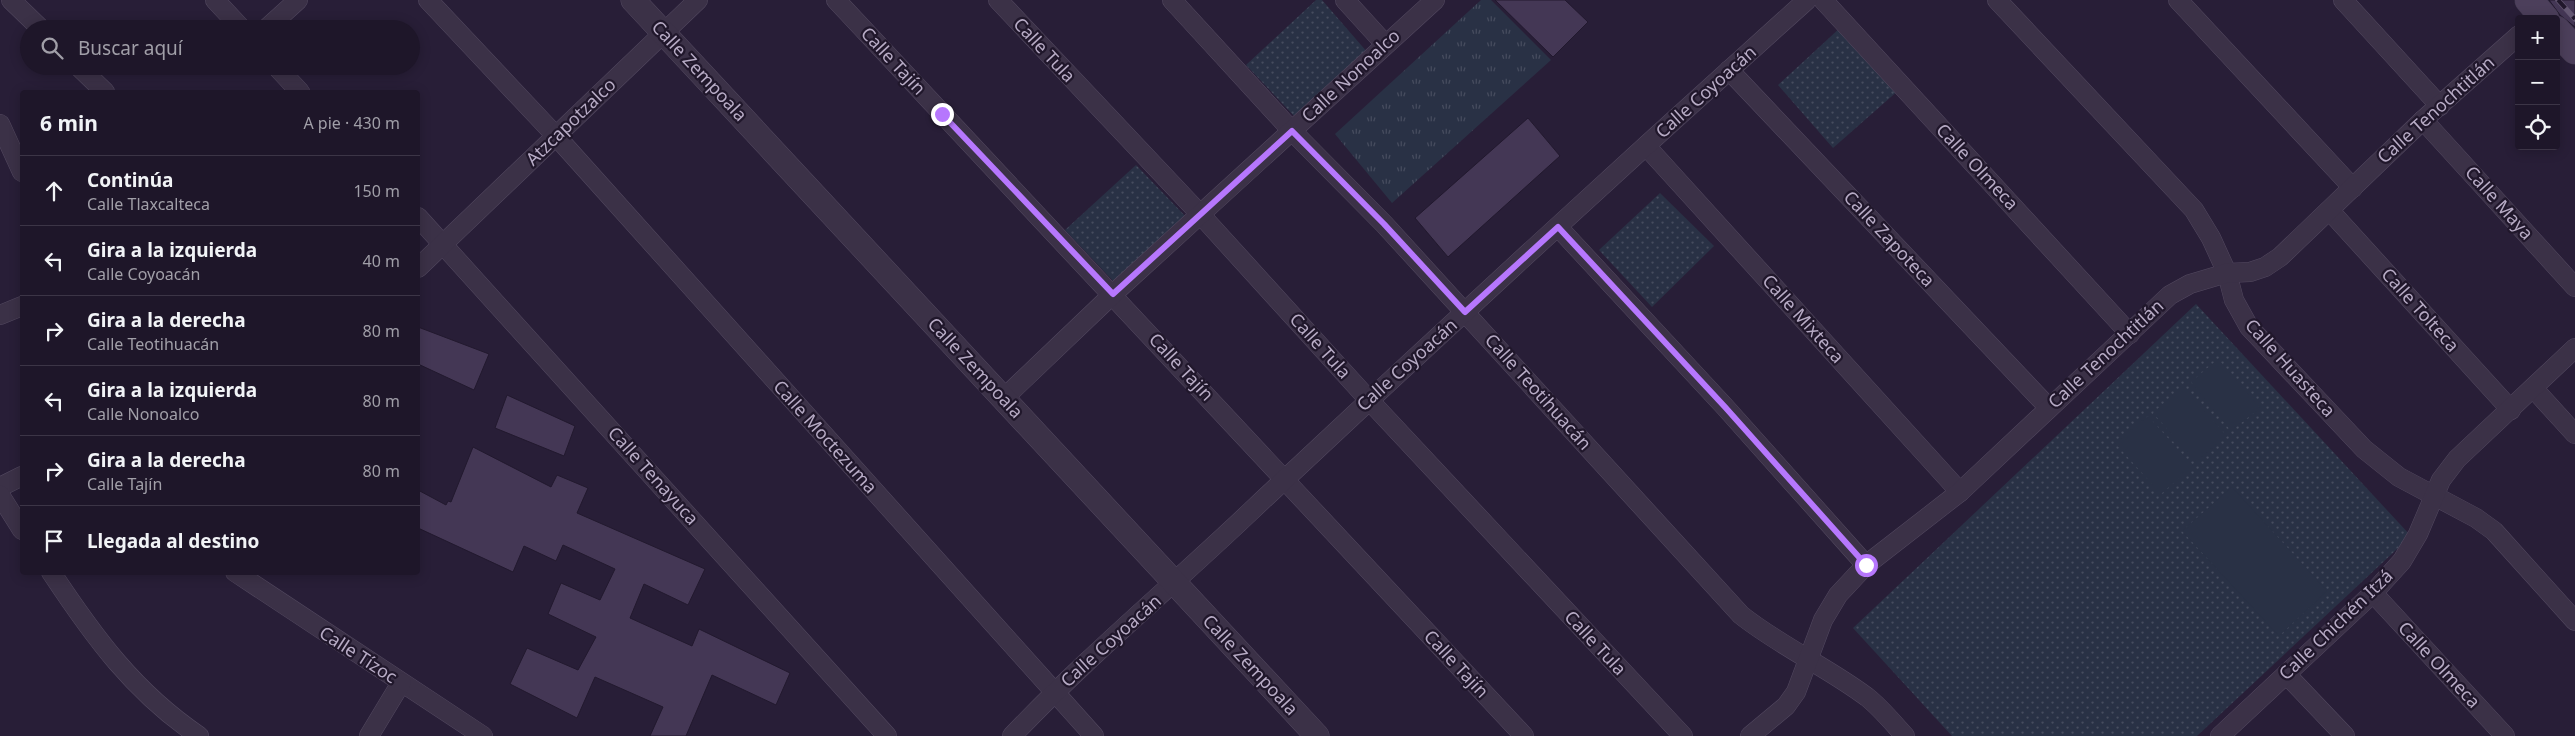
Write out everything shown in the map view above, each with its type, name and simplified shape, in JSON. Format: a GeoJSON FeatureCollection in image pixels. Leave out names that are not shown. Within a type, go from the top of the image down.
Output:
{"type":"FeatureCollection","features":[{"type":"Feature","properties":{"kind":"main road"},"geometry":{"type":"LineString","coordinates":[[2560,35],[2575,50]]}},
{"type":"Feature","properties":{"kind":"street"},"geometry":{"type":"LineString","coordinates":[[12,0],[31,20]]}},
{"type":"Feature","properties":{"kind":"street"},"geometry":{"type":"LineString","coordinates":[[215,0],[234,20]]}},
{"type":"Feature","properties":{"kind":"street"},"geometry":{"type":"LineString","coordinates":[[276,20],[298,0]]}},
{"type":"Feature","properties":{"kind":"street","name":"Calle Moctezuma"},"geometry":{"type":"LineString","coordinates":[[428,0],[556,136],[1094,736]]}},
{"type":"Feature","properties":{"kind":"street","name":"Calle Zempoala"},"geometry":{"type":"LineString","coordinates":[[632,0],[1317,736]]}},
{"type":"Feature","properties":{"kind":"street","name":"Atzcapotzalco"},"geometry":{"type":"LineString","coordinates":[[420,266],[698,0]]}},
{"type":"Feature","properties":{"kind":"street","name":"Calle Tajín"},"geometry":{"type":"LineString","coordinates":[[836,0],[1113,294],[1524,736]]}},
{"type":"Feature","properties":{"kind":"street","name":"Calle Tula"},"geometry":{"type":"LineString","coordinates":[[998,0],[1200,214],[1368,399],[1683,736]]}},
{"type":"Feature","properties":{"kind":"street","name":"Calle Teotihuacán"},"geometry":{"type":"LineString","coordinates":[[1172,0],[1292,131],[1384,224],[1740,615],[1765,634],[1783,642],[1869,698],[1905,736]]}},
{"type":"Feature","properties":{"kind":"street"},"geometry":{"type":"LineString","coordinates":[[1345,0],[1385,44]]}},
{"type":"Feature","properties":{"kind":"street","name":"Calle Nonoalco"},"geometry":{"type":"LineString","coordinates":[[1004,398],[1113,294],[1435,0]]}},
{"type":"Feature","properties":{"kind":"street","name":"Calle Coyoacán"},"geometry":{"type":"LineString","coordinates":[[1012,736],[1054,692],[1174,584],[1368,399],[1808,0]]}},
{"type":"Feature","properties":{"kind":"street","name":"Calle Olmeca"},"geometry":{"type":"LineString","coordinates":[[1823,0],[2130,334]]}},
{"type":"Feature","properties":{"kind":"street","name":"Calle Huasteca"},"geometry":{"type":"LineString","coordinates":[[1997,0],[2194,210],[2227,273],[2234,300],[2249,327],[2364,450],[2398,476],[2436,496],[2494,531],[2575,621]]}},
{"type":"Feature","properties":{"kind":"street"},"geometry":{"type":"LineString","coordinates":[[2178,0],[2353,188]]}},
{"type":"Feature","properties":{"kind":"street"},"geometry":{"type":"LineString","coordinates":[[2343,0],[2440,106]]}},
{"type":"Feature","properties":{"kind":"street","name":"Calle Tenochtitlán"},"geometry":{"type":"LineString","coordinates":[[1750,736],[1786,706],[1796,692],[1823,620],[1838,595],[1866,565],[1960,492],[2170,295],[2190,284],[2227,273],[2250,272],[2265,267],[2280,257],[2423,120],[2515,39]]}},
{"type":"Feature","properties":{"kind":"street","name":"Calle Zapoteca"},"geometry":{"type":"LineString","coordinates":[[1729,70],[2049,408]]}},
{"type":"Feature","properties":{"kind":"street"},"geometry":{"type":"LineString","coordinates":[[87,75],[103,90]]}},
{"type":"Feature","properties":{"kind":"street"},"geometry":{"type":"LineString","coordinates":[[284,75],[298,90]]}},
{"type":"Feature","properties":{"kind":"street","name":"Calle Maya"},"geometry":{"type":"LineString","coordinates":[[2423,120],[2575,287]]}},
{"type":"Feature","properties":{"kind":"street"},"geometry":{"type":"LineString","coordinates":[[0,124],[20,168]]}},
{"type":"Feature","properties":{"kind":"street","name":"Calle Mixteca"},"geometry":{"type":"LineString","coordinates":[[1646,146],[1960,492]]}},
{"type":"Feature","properties":{"kind":"street","name":"Calle Tolteca"},"geometry":{"type":"LineString","coordinates":[[2330,211],[2511,410]]}},
{"type":"Feature","properties":{"kind":"street","name":"Calle Tenayuca"},"geometry":{"type":"LineString","coordinates":[[420,219],[887,736]]}},
{"type":"Feature","properties":{"kind":"street"},"geometry":{"type":"LineString","coordinates":[[1558,227],[1725,407],[1866,565]]}},
{"type":"Feature","properties":{"kind":"street"},"geometry":{"type":"LineString","coordinates":[[0,315],[20,307]]}},
{"type":"Feature","properties":{"kind":"street","name":"Calle Chichén Itzá"},"geometry":{"type":"LineString","coordinates":[[2220,736],[2374,593],[2402,561],[2436,496],[2441,480],[2457,460],[2534,389],[2575,348]]}},
{"type":"Feature","properties":{"kind":"street"},"geometry":{"type":"LineString","coordinates":[[2534,389],[2575,434]]}},
{"type":"Feature","properties":{"kind":"street"},"geometry":{"type":"LineString","coordinates":[[0,487],[20,477]]}},
{"type":"Feature","properties":{"kind":"street"},"geometry":{"type":"LineString","coordinates":[[0,496],[20,527]]}},
{"type":"Feature","properties":{"kind":"street"},"geometry":{"type":"LineString","coordinates":[[53,575],[89,631],[127,676],[156,704],[199,736]]}},
{"type":"Feature","properties":{"kind":"street","name":"Calle Tízoc"},"geometry":{"type":"LineString","coordinates":[[240,575],[483,736]]}},
{"type":"Feature","properties":{"kind":"street","name":"Calle Olmeca"},"geometry":{"type":"LineString","coordinates":[[2374,593],[2505,736]]}},
{"type":"Feature","properties":{"kind":"street"},"geometry":{"type":"LineString","coordinates":[[2286,674],[2344,736]]}},
{"type":"Feature","properties":{"kind":"street"},"geometry":{"type":"LineString","coordinates":[[369,736],[401,683]]}},
{"type":"Feature","properties":{"kind":"green space"},"geometry":{"type":"Polygon","coordinates":[[[1316,0],[1322,0],[1368,53],[1297,119],[1246,65],[1316,0]]]}},
{"type":"Feature","properties":{"kind":"green space"},"geometry":{"type":"Polygon","coordinates":[[[1481,0],[1491,0],[1551,60],[1392,203],[1335,134],[1481,0]]]}},
{"type":"Feature","properties":{"kind":"green space"},"geometry":{"type":"Polygon","coordinates":[[[1841,27],[1900,89],[1833,148],[1778,85],[1841,27]]]}},
{"type":"Feature","properties":{"kind":"green space"},"geometry":{"type":"Polygon","coordinates":[[[1136,165],[1191,222],[1118,286],[1065,230],[1136,165]]]}},
{"type":"Feature","properties":{"kind":"green space"},"geometry":{"type":"Polygon","coordinates":[[[1660,193],[1714,246],[1652,307],[1599,250],[1660,193]]]}},
{"type":"Feature","properties":{"kind":"green space"},"geometry":{"type":"Polygon","coordinates":[[[2196,304],[2411,536],[2197,736],[1952,736],[1853,628],[2196,304]]]}},
{"type":"Feature","properties":{"kind":"green space"},"geometry":{"type":"Polygon","coordinates":[[[2218,359],[2260,408],[2231,431],[2191,382],[2218,359]]]}},
{"type":"Feature","properties":{"kind":"green space"},"geometry":{"type":"Polygon","coordinates":[[[2182,387],[2227,436],[2196,461],[2153,413],[2182,387]]]}},
{"type":"Feature","properties":{"kind":"green space"},"geometry":{"type":"Polygon","coordinates":[[[2148,416],[2193,466],[2161,494],[2115,443],[2148,416]]]}},
{"type":"Feature","properties":{"kind":"green space"},"geometry":{"type":"Polygon","coordinates":[[[2232,487],[2327,591],[2279,636],[2182,531],[2232,487]]]}},
{"type":"Feature","properties":{"kind":"building"},"geometry":{"type":"Polygon","coordinates":[[[1495,0],[1565,0],[1588,22],[1553,57],[1495,0]]]}},
{"type":"Feature","properties":{"kind":"building"},"geometry":{"type":"Polygon","coordinates":[[[2549,0],[2575,0],[2575,27],[2560,15],[2549,0]]]}},
{"type":"Feature","properties":{"kind":"building"},"geometry":{"type":"Polygon","coordinates":[[[1528,118],[1560,156],[1448,257],[1415,218],[1528,118]]]}},
{"type":"Feature","properties":{"kind":"building"},"geometry":{"type":"Polygon","coordinates":[[[420,328],[489,354],[474,390],[420,365],[420,328]]]}},
{"type":"Feature","properties":{"kind":"building"},"geometry":{"type":"Polygon","coordinates":[[[507,395],[575,426],[564,456],[495,428],[507,395]]]}},
{"type":"Feature","properties":{"kind":"building"},"geometry":{"type":"Polygon","coordinates":[[[473,447],[551,487],[557,475],[588,488],[577,513],[705,569],[688,605],[644,584],[630,618],[692,646],[699,629],[790,673],[776,705],[712,675],[686,736],[650,736],[663,707],[595,677],[577,718],[510,684],[527,648],[578,670],[596,637],[548,614],[561,583],[600,600],[615,569],[563,545],[556,561],[524,546],[513,572],[420,529],[420,491],[446,505],[448,501],[451,502],[473,447]]]}},
{"type":"Feature","properties":{"kind":"railway"},"geometry":{"type":"LineString","coordinates":[[2558,0],[2575,19]]}},
{"type":"Feature","properties":{"kind":"route"},"geometry":{"type":"LineString","coordinates":[[942,114],[1113,294],[1292,131],[1384,224],[1465,312],[1558,227],[1725,407],[1866,565]]}}]}
